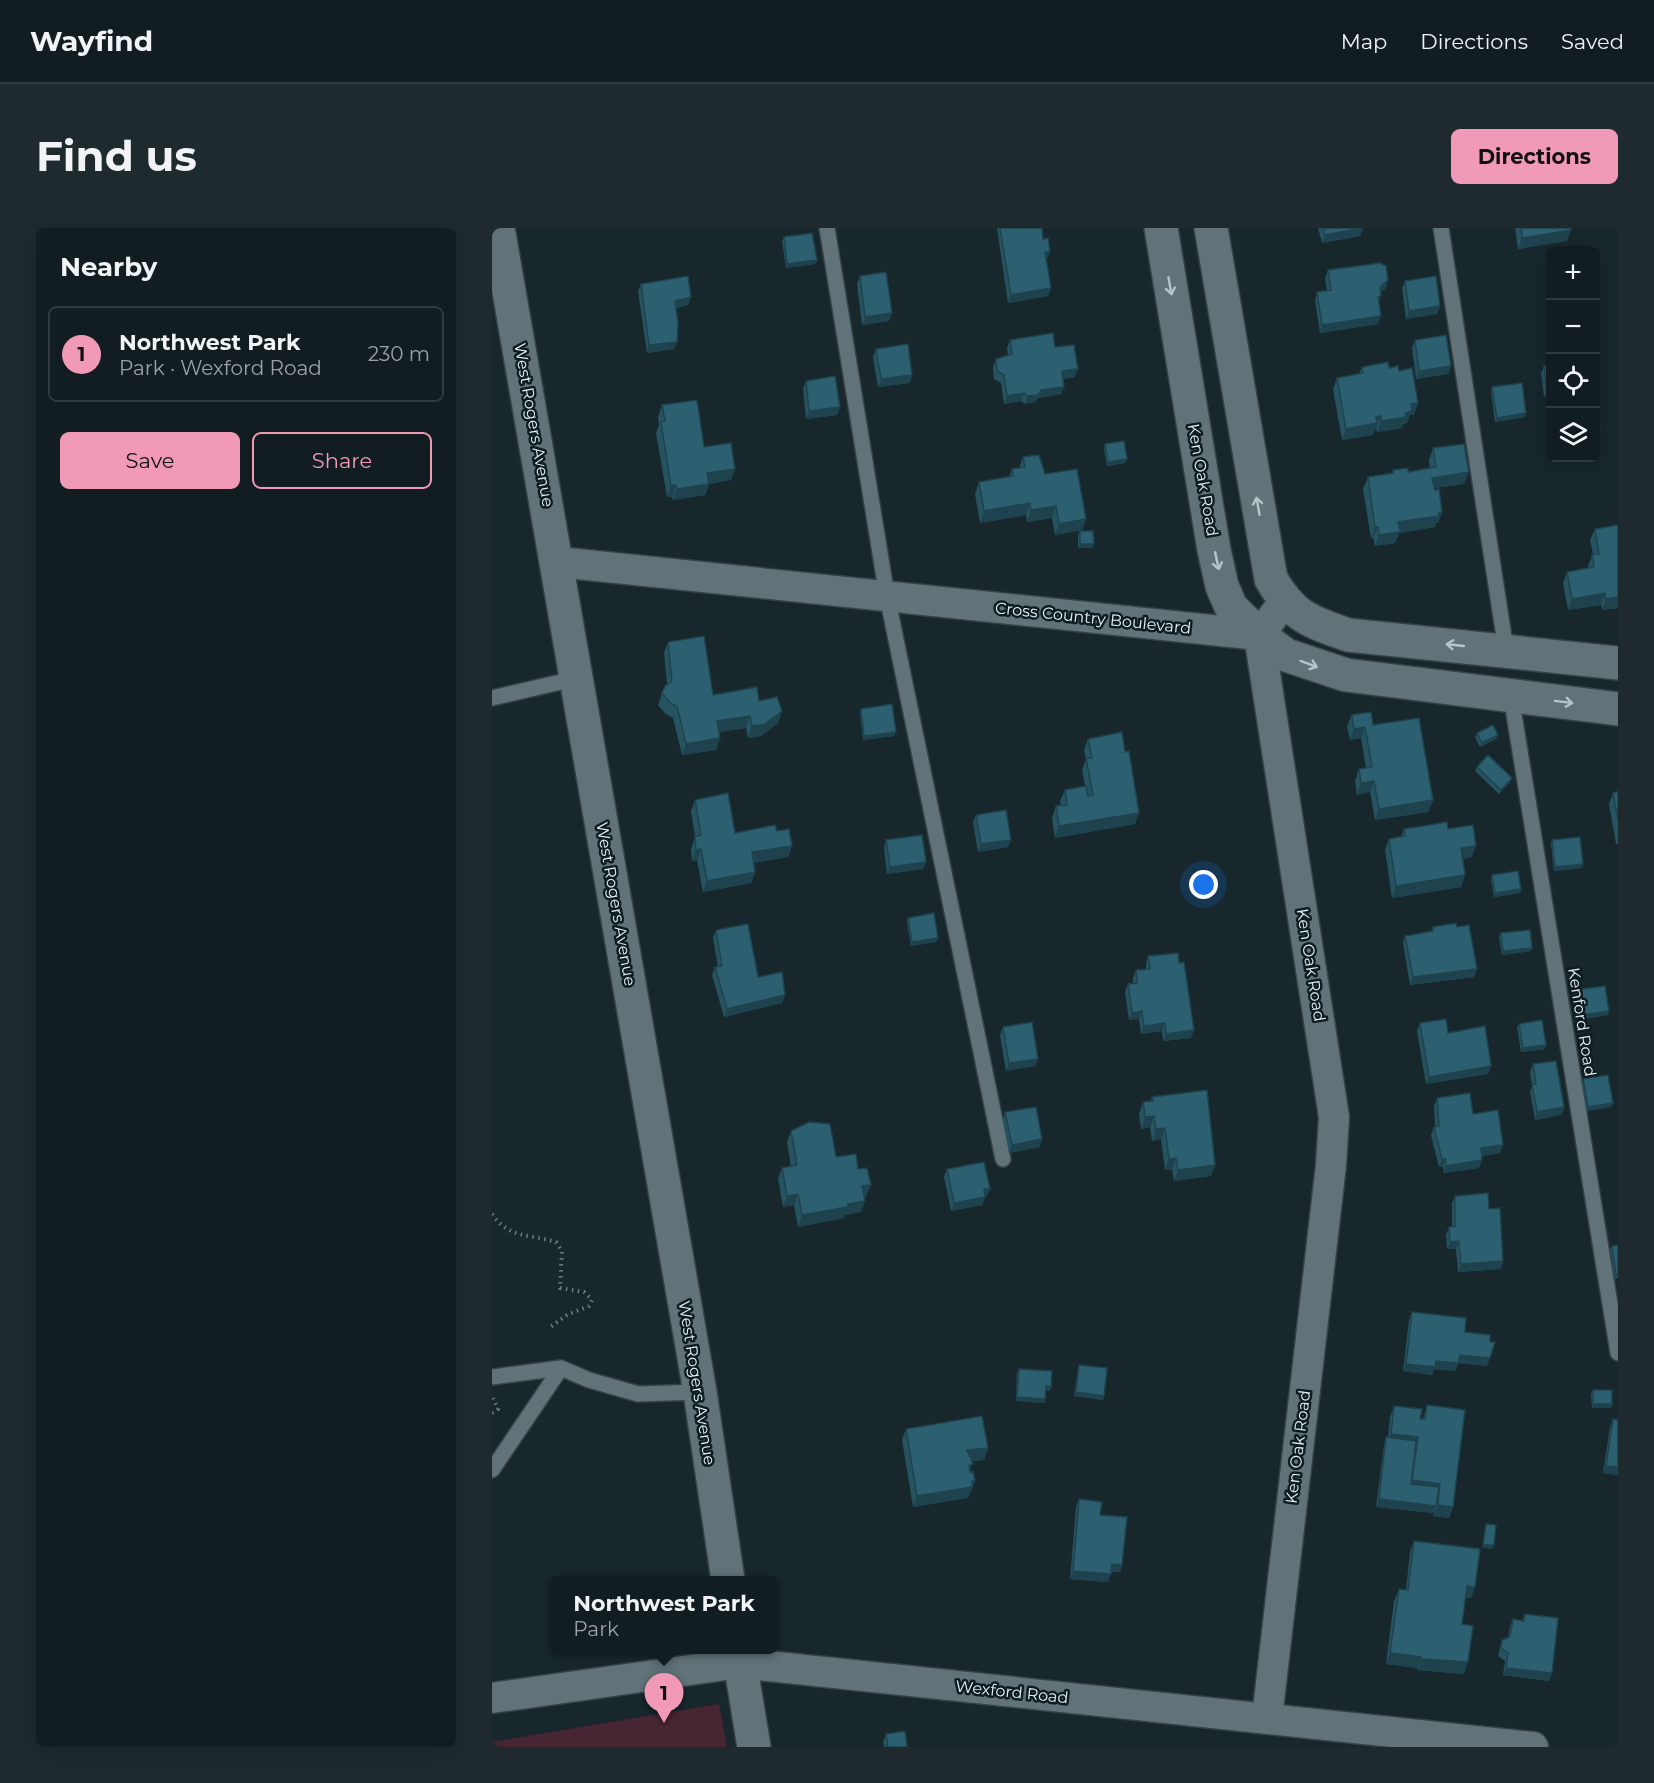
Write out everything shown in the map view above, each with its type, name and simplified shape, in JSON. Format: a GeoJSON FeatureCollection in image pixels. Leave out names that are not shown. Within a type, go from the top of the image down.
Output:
{"type":"FeatureCollection","features":[{"type":"Feature","properties":{"kind":"street","name":"West Rogers Avenue"},"geometry":{"type":"LineString","coordinates":[[498,228],[558,562],[700,1392],[727,1576]]}},
{"type":"Feature","properties":{"kind":"street","name":"Ken Oak Road"},"geometry":{"type":"LineString","coordinates":[[1161,228],[1222,586],[1231,607],[1259,635],[1334,1117],[1331,1165],[1267,1719]]}},
{"type":"Feature","properties":{"kind":"street"},"geometry":{"type":"LineString","coordinates":[[1211,228],[1269,569],[1271,579],[1284,602],[1308,621],[1348,635],[1618,663]]}},
{"type":"Feature","properties":{"kind":"street","name":"Cross Country Boulevard"},"geometry":{"type":"LineString","coordinates":[[558,562],[1259,635]]}},
{"type":"Feature","properties":{"kind":"street"},"geometry":{"type":"LineString","coordinates":[[1284,602],[1259,635],[1286,655],[1346,675],[1618,709]]}},
{"type":"Feature","properties":{"kind":"street"},"geometry":{"type":"LineString","coordinates":[[739,1656],[754,1747]]}},
{"type":"Feature","properties":{"kind":"street","name":"Wexford Road"},"geometry":{"type":"LineString","coordinates":[[492,1698],[739,1656],[1267,1719],[1533,1747]]}},
{"type":"Feature","properties":{"kind":"lane"},"geometry":{"type":"LineString","coordinates":[[827,228],[886,596],[1003,1160]]}},
{"type":"Feature","properties":{"kind":"lane"},"geometry":{"type":"LineString","coordinates":[[1441,228],[1506,650]]}},
{"type":"Feature","properties":{"kind":"lane"},"geometry":{"type":"LineString","coordinates":[[492,698],[578,678]]}},
{"type":"Feature","properties":{"kind":"lane","name":"Kenford Road"},"geometry":{"type":"LineString","coordinates":[[1511,696],[1618,1353]]}},
{"type":"Feature","properties":{"kind":"lane"},"geometry":{"type":"LineString","coordinates":[[492,1377],[561,1368],[589,1380],[638,1394],[700,1392]]}},
{"type":"Feature","properties":{"kind":"lane"},"geometry":{"type":"LineString","coordinates":[[492,1470],[561,1368]]}},
{"type":"Feature","properties":{"kind":"path"},"geometry":{"type":"LineString","coordinates":[[492,1214],[499,1224],[515,1235],[556,1242],[562,1251],[560,1288],[584,1292],[592,1300],[589,1306],[567,1315],[549,1328]]}},
{"type":"Feature","properties":{"kind":"path"},"geometry":{"type":"LineString","coordinates":[[492,1394],[498,1409],[492,1413]]}},
{"type":"Feature","properties":{"kind":"shaded area"},"geometry":{"type":"Polygon","coordinates":[[[719,1704],[727,1747],[492,1747],[492,1742],[719,1704]]]}},
{"type":"Feature","properties":{"kind":"building"},"geometry":{"type":"Polygon","coordinates":[[[1000,228],[1042,228],[1043,239],[1048,238],[1050,252],[1045,252],[1051,288],[1011,295],[1000,228]]]}},
{"type":"Feature","properties":{"kind":"building"},"geometry":{"type":"Polygon","coordinates":[[[1323,228],[1363,228],[1325,235],[1323,228]]]}},
{"type":"Feature","properties":{"kind":"building"},"geometry":{"type":"Polygon","coordinates":[[[1521,228],[1571,228],[1571,230],[1522,238],[1521,228]]]}},
{"type":"Feature","properties":{"kind":"building"},"geometry":{"type":"Polygon","coordinates":[[[812,233],[817,260],[787,264],[784,237],[812,233]]]}},
{"type":"Feature","properties":{"kind":"building"},"geometry":{"type":"Polygon","coordinates":[[[1380,263],[1386,266],[1388,280],[1380,287],[1381,296],[1378,297],[1381,316],[1322,325],[1317,292],[1331,290],[1328,270],[1380,263]]]}},
{"type":"Feature","properties":{"kind":"building"},"geometry":{"type":"Polygon","coordinates":[[[886,272],[892,313],[865,317],[860,276],[886,272]]]}},
{"type":"Feature","properties":{"kind":"building"},"geometry":{"type":"Polygon","coordinates":[[[688,276],[691,297],[675,301],[678,323],[677,342],[649,345],[641,284],[688,276]]]}},
{"type":"Feature","properties":{"kind":"building"},"geometry":{"type":"Polygon","coordinates":[[[1436,276],[1440,306],[1409,311],[1405,281],[1436,276]]]}},
{"type":"Feature","properties":{"kind":"building"},"geometry":{"type":"Polygon","coordinates":[[[1053,333],[1055,347],[1074,345],[1078,369],[1062,371],[1064,387],[1041,390],[1038,395],[1027,396],[1024,393],[1007,396],[1004,375],[997,371],[996,359],[1012,354],[1010,340],[1053,333]]]}},
{"type":"Feature","properties":{"kind":"building"},"geometry":{"type":"Polygon","coordinates":[[[1446,335],[1451,366],[1419,371],[1415,340],[1446,335]]]}},
{"type":"Feature","properties":{"kind":"building"},"geometry":{"type":"Polygon","coordinates":[[[908,344],[912,375],[881,379],[876,349],[908,344]]]}},
{"type":"Feature","properties":{"kind":"building"},"geometry":{"type":"Polygon","coordinates":[[[1388,362],[1389,368],[1398,366],[1399,371],[1412,368],[1418,403],[1411,404],[1412,411],[1405,413],[1406,417],[1381,421],[1381,416],[1376,417],[1377,423],[1346,429],[1337,378],[1363,373],[1362,367],[1388,362]]]}},
{"type":"Feature","properties":{"kind":"building"},"geometry":{"type":"Polygon","coordinates":[[[835,376],[840,407],[809,411],[806,381],[835,376]]]}},
{"type":"Feature","properties":{"kind":"building"},"geometry":{"type":"Polygon","coordinates":[[[1522,383],[1526,413],[1497,418],[1492,387],[1522,383]]]}},
{"type":"Feature","properties":{"kind":"building"},"geometry":{"type":"Polygon","coordinates":[[[697,400],[704,447],[731,443],[735,469],[707,473],[709,484],[677,489],[676,485],[671,486],[661,422],[665,421],[662,405],[697,400]]]}},
{"type":"Feature","properties":{"kind":"building"},"geometry":{"type":"Polygon","coordinates":[[[1124,441],[1127,459],[1108,462],[1105,444],[1124,441]]]}},
{"type":"Feature","properties":{"kind":"building"},"geometry":{"type":"Polygon","coordinates":[[[1464,444],[1469,472],[1432,478],[1435,490],[1439,489],[1442,512],[1439,512],[1439,516],[1398,522],[1400,532],[1379,535],[1378,527],[1375,527],[1368,477],[1393,473],[1393,470],[1408,468],[1408,472],[1436,467],[1433,448],[1464,444]]]}},
{"type":"Feature","properties":{"kind":"building"},"geometry":{"type":"Polygon","coordinates":[[[1039,455],[1045,474],[1077,469],[1086,519],[1059,524],[1056,506],[1031,510],[1030,503],[984,511],[979,482],[1013,476],[1012,469],[1025,467],[1023,457],[1039,455]]]}},
{"type":"Feature","properties":{"kind":"building"},"geometry":{"type":"Polygon","coordinates":[[[1618,525],[1618,597],[1606,599],[1605,593],[1572,599],[1567,572],[1594,567],[1592,554],[1599,554],[1595,529],[1618,525]]]}},
{"type":"Feature","properties":{"kind":"building"},"geometry":{"type":"Polygon","coordinates":[[[1080,531],[1093,531],[1094,544],[1080,544],[1080,531]]]}},
{"type":"Feature","properties":{"kind":"building"},"geometry":{"type":"Polygon","coordinates":[[[704,636],[713,695],[757,687],[759,701],[777,697],[782,711],[765,724],[752,726],[750,716],[717,721],[720,738],[686,744],[677,706],[670,703],[662,693],[665,686],[672,681],[668,642],[704,636]]]}},
{"type":"Feature","properties":{"kind":"building"},"geometry":{"type":"Polygon","coordinates":[[[892,704],[896,732],[864,736],[861,709],[892,704]]]}},
{"type":"Feature","properties":{"kind":"building"},"geometry":{"type":"Polygon","coordinates":[[[1371,712],[1373,725],[1419,718],[1433,800],[1379,809],[1374,781],[1361,783],[1359,769],[1372,767],[1365,727],[1354,729],[1352,715],[1371,712]]]}},
{"type":"Feature","properties":{"kind":"building"},"geometry":{"type":"Polygon","coordinates":[[[1493,725],[1498,735],[1482,743],[1477,733],[1493,725]]]}},
{"type":"Feature","properties":{"kind":"building"},"geometry":{"type":"Polygon","coordinates":[[[1122,732],[1125,752],[1129,751],[1139,813],[1059,826],[1056,806],[1067,805],[1065,790],[1086,786],[1088,796],[1093,795],[1086,758],[1092,758],[1088,739],[1122,732]]]}},
{"type":"Feature","properties":{"kind":"building"},"geometry":{"type":"Polygon","coordinates":[[[1488,755],[1512,778],[1501,790],[1477,767],[1488,755]]]}},
{"type":"Feature","properties":{"kind":"building"},"geometry":{"type":"Polygon","coordinates":[[[1618,792],[1618,820],[1613,793],[1618,792]]]}},
{"type":"Feature","properties":{"kind":"building"},"geometry":{"type":"Polygon","coordinates":[[[728,793],[735,833],[775,825],[777,831],[789,829],[792,846],[752,852],[755,872],[707,881],[701,849],[696,850],[695,837],[701,835],[695,800],[728,793]]]}},
{"type":"Feature","properties":{"kind":"building"},"geometry":{"type":"Polygon","coordinates":[[[1006,810],[1011,840],[981,844],[976,815],[1006,810]]]}},
{"type":"Feature","properties":{"kind":"building"},"geometry":{"type":"Polygon","coordinates":[[[1447,822],[1448,829],[1473,825],[1476,846],[1461,848],[1465,875],[1396,886],[1389,839],[1405,836],[1404,829],[1447,822]]]}},
{"type":"Feature","properties":{"kind":"building"},"geometry":{"type":"Polygon","coordinates":[[[922,835],[926,862],[890,867],[886,840],[922,835]]]}},
{"type":"Feature","properties":{"kind":"building"},"geometry":{"type":"Polygon","coordinates":[[[1580,837],[1583,864],[1555,867],[1552,840],[1580,837]]]}},
{"type":"Feature","properties":{"kind":"building"},"geometry":{"type":"Polygon","coordinates":[[[1518,871],[1521,889],[1495,893],[1492,875],[1518,871]]]}},
{"type":"Feature","properties":{"kind":"building"},"geometry":{"type":"Polygon","coordinates":[[[934,913],[938,938],[912,942],[908,918],[934,913]]]}},
{"type":"Feature","properties":{"kind":"building"},"geometry":{"type":"Polygon","coordinates":[[[1456,923],[1457,927],[1469,925],[1477,969],[1413,977],[1405,936],[1433,931],[1433,927],[1456,923]]]}},
{"type":"Feature","properties":{"kind":"building"},"geometry":{"type":"Polygon","coordinates":[[[748,924],[758,977],[782,972],[785,995],[727,1009],[715,967],[722,966],[716,930],[748,924]]]}},
{"type":"Feature","properties":{"kind":"building"},"geometry":{"type":"Polygon","coordinates":[[[1530,930],[1532,948],[1503,951],[1501,933],[1530,930]]]}},
{"type":"Feature","properties":{"kind":"building"},"geometry":{"type":"Polygon","coordinates":[[[1178,953],[1179,963],[1184,962],[1194,1030],[1166,1034],[1165,1023],[1144,1026],[1142,1011],[1132,1013],[1128,984],[1137,983],[1136,970],[1150,969],[1148,956],[1178,953]]]}},
{"type":"Feature","properties":{"kind":"building"},"geometry":{"type":"Polygon","coordinates":[[[1605,986],[1609,1011],[1578,1016],[1574,990],[1605,986]]]}},
{"type":"Feature","properties":{"kind":"building"},"geometry":{"type":"Polygon","coordinates":[[[1446,1019],[1448,1033],[1485,1026],[1491,1066],[1429,1077],[1420,1023],[1446,1019]]]}},
{"type":"Feature","properties":{"kind":"building"},"geometry":{"type":"Polygon","coordinates":[[[1542,1020],[1546,1045],[1523,1048],[1519,1024],[1542,1020]]]}},
{"type":"Feature","properties":{"kind":"building"},"geometry":{"type":"Polygon","coordinates":[[[1032,1022],[1038,1059],[1009,1063],[1003,1027],[1032,1022]]]}},
{"type":"Feature","properties":{"kind":"building"},"geometry":{"type":"Polygon","coordinates":[[[1556,1061],[1564,1107],[1537,1112],[1532,1084],[1536,1084],[1533,1064],[1556,1061]]]}},
{"type":"Feature","properties":{"kind":"building"},"geometry":{"type":"Polygon","coordinates":[[[1608,1075],[1613,1103],[1588,1107],[1583,1079],[1608,1075]]]}},
{"type":"Feature","properties":{"kind":"building"},"geometry":{"type":"Polygon","coordinates":[[[1207,1090],[1215,1165],[1178,1170],[1176,1158],[1169,1159],[1165,1128],[1156,1129],[1154,1116],[1145,1117],[1143,1102],[1153,1101],[1152,1097],[1207,1090]]]}},
{"type":"Feature","properties":{"kind":"building"},"geometry":{"type":"Polygon","coordinates":[[[1470,1093],[1473,1114],[1498,1110],[1503,1145],[1481,1148],[1482,1160],[1446,1166],[1446,1159],[1442,1159],[1434,1127],[1439,1126],[1437,1098],[1470,1093]]]}},
{"type":"Feature","properties":{"kind":"building"},"geometry":{"type":"Polygon","coordinates":[[[1036,1107],[1042,1139],[1012,1145],[1005,1112],[1036,1107]]]}},
{"type":"Feature","properties":{"kind":"building"},"geometry":{"type":"Polygon","coordinates":[[[809,1122],[830,1124],[836,1157],[856,1154],[858,1169],[867,1168],[871,1185],[862,1186],[865,1201],[848,1204],[848,1207],[802,1215],[798,1194],[787,1196],[782,1168],[797,1165],[791,1131],[809,1122]]]}},
{"type":"Feature","properties":{"kind":"building"},"geometry":{"type":"Polygon","coordinates":[[[984,1162],[990,1189],[984,1189],[985,1197],[954,1203],[947,1169],[984,1162]]]}},
{"type":"Feature","properties":{"kind":"building"},"geometry":{"type":"Polygon","coordinates":[[[1488,1193],[1489,1209],[1500,1208],[1503,1261],[1461,1264],[1459,1241],[1450,1242],[1449,1227],[1455,1226],[1455,1196],[1488,1193]]]}},
{"type":"Feature","properties":{"kind":"building"},"geometry":{"type":"Polygon","coordinates":[[[1618,1245],[1618,1275],[1616,1275],[1612,1246],[1618,1245]]]}},
{"type":"Feature","properties":{"kind":"building"},"geometry":{"type":"Polygon","coordinates":[[[1412,1312],[1466,1318],[1465,1332],[1490,1335],[1490,1342],[1495,1342],[1490,1358],[1460,1355],[1458,1363],[1436,1361],[1435,1367],[1406,1364],[1412,1312]]]}},
{"type":"Feature","properties":{"kind":"building"},"geometry":{"type":"Polygon","coordinates":[[[1079,1365],[1107,1368],[1104,1396],[1076,1392],[1079,1365]]]}},
{"type":"Feature","properties":{"kind":"building"},"geometry":{"type":"Polygon","coordinates":[[[1019,1369],[1052,1371],[1051,1387],[1046,1386],[1045,1399],[1017,1397],[1019,1369]]]}},
{"type":"Feature","properties":{"kind":"building"},"geometry":{"type":"Polygon","coordinates":[[[1593,1390],[1612,1390],[1612,1404],[1593,1404],[1593,1390]]]}},
{"type":"Feature","properties":{"kind":"building"},"geometry":{"type":"Polygon","coordinates":[[[1427,1405],[1465,1410],[1453,1507],[1438,1505],[1440,1484],[1412,1480],[1418,1437],[1391,1434],[1394,1406],[1422,1409],[1420,1419],[1425,1419],[1427,1405]]]}},
{"type":"Feature","properties":{"kind":"building"},"geometry":{"type":"Polygon","coordinates":[[[982,1416],[988,1448],[967,1450],[973,1464],[969,1465],[975,1481],[972,1481],[972,1487],[917,1496],[906,1429],[982,1416]]]}},
{"type":"Feature","properties":{"kind":"building"},"geometry":{"type":"Polygon","coordinates":[[[1613,1419],[1618,1420],[1618,1467],[1606,1466],[1613,1419]]]}},
{"type":"Feature","properties":{"kind":"building"},"geometry":{"type":"Polygon","coordinates":[[[1386,1437],[1416,1441],[1411,1484],[1439,1487],[1436,1506],[1379,1499],[1386,1437]]]}},
{"type":"Feature","properties":{"kind":"building"},"geometry":{"type":"Polygon","coordinates":[[[1079,1499],[1102,1502],[1100,1515],[1127,1517],[1122,1565],[1112,1564],[1111,1574],[1073,1571],[1079,1499]]]}},
{"type":"Feature","properties":{"kind":"building"},"geometry":{"type":"Polygon","coordinates":[[[1486,1524],[1496,1525],[1494,1545],[1483,1545],[1486,1524]]]}},
{"type":"Feature","properties":{"kind":"building"},"geometry":{"type":"Polygon","coordinates":[[[1414,1541],[1480,1549],[1475,1587],[1467,1586],[1462,1624],[1473,1626],[1468,1662],[1421,1659],[1421,1657],[1390,1653],[1399,1589],[1408,1590],[1414,1541]]]}},
{"type":"Feature","properties":{"kind":"building"},"geometry":{"type":"Polygon","coordinates":[[[1525,1614],[1558,1618],[1552,1673],[1506,1668],[1508,1653],[1501,1648],[1502,1640],[1510,1637],[1513,1619],[1524,1621],[1525,1614]]]}},
{"type":"Feature","properties":{"kind":"building"},"geometry":{"type":"Polygon","coordinates":[[[905,1731],[907,1747],[888,1747],[886,1734],[905,1731]]]}},
{"type":"Feature","properties":{"kind":"place","name":"Northwest Park"},"geometry":{"type":"Point","coordinates":[664,1723]}}]}
